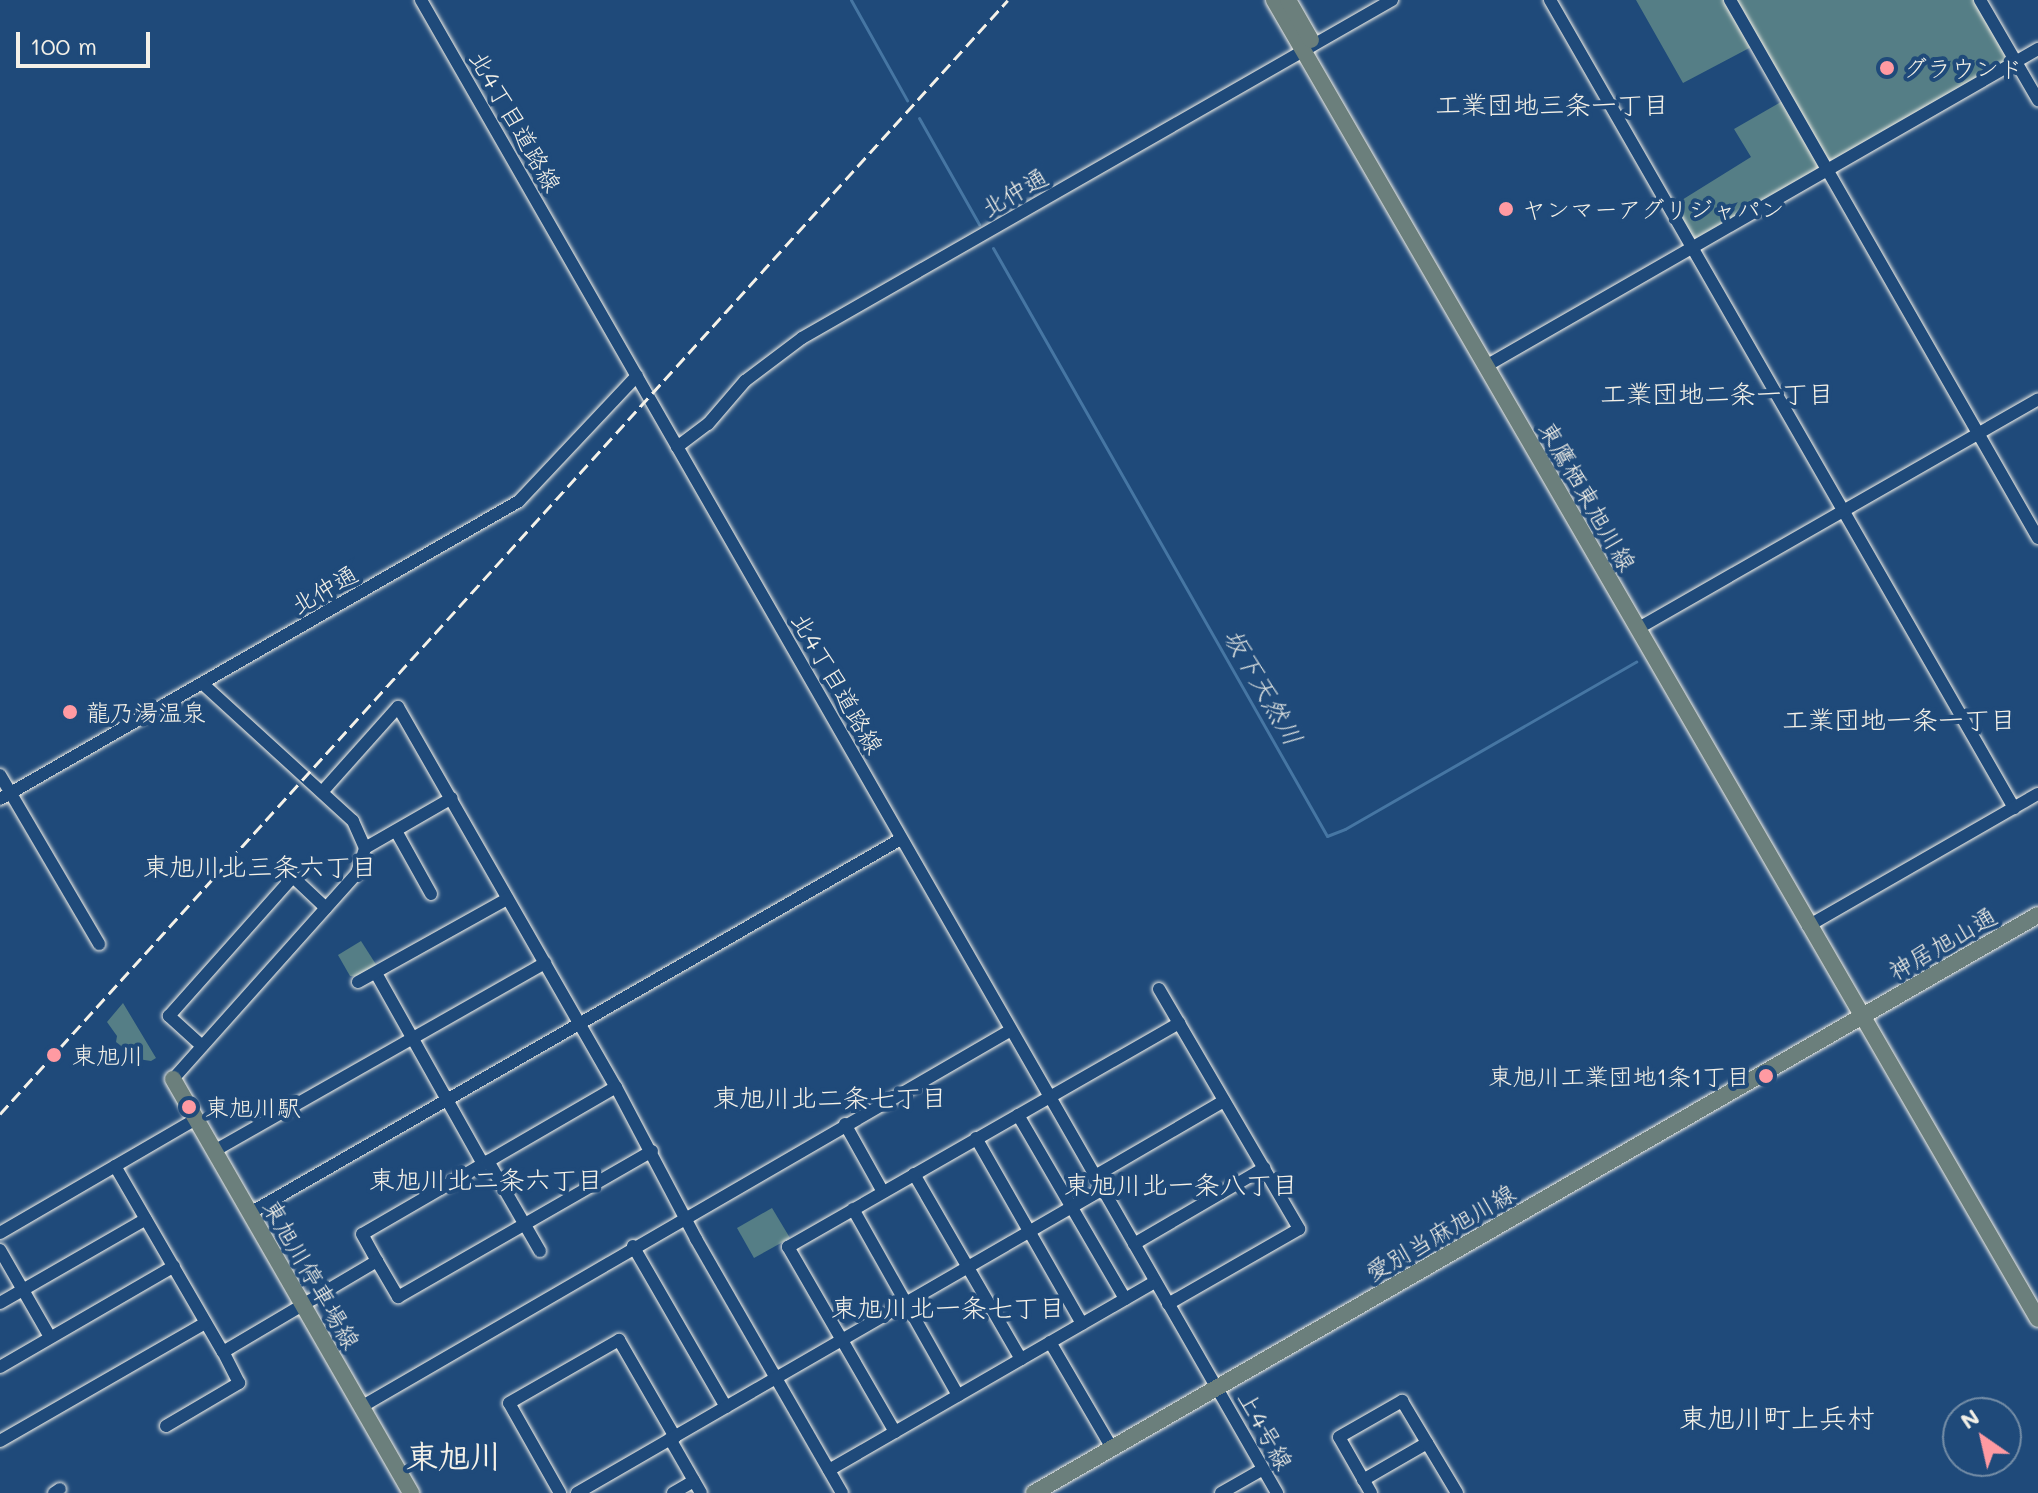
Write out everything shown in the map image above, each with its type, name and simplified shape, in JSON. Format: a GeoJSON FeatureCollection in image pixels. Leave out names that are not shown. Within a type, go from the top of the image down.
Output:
{"type":"FeatureCollection","features":[{"type":"Feature","properties":{"kind":"main road","name":"東鷹栖東旭川線"},"geometry":{"type":"LineString","coordinates":[[1274,0],[1309,48]]}},
{"type":"Feature","properties":{"kind":"main road","name":"東鷹栖東旭川線"},"geometry":{"type":"LineString","coordinates":[[1288,0],[1309,48],[2038,1319]]}},
{"type":"Feature","properties":{"kind":"main road","name":"神居旭山通"},"geometry":{"type":"LineString","coordinates":[[1865,1015],[2038,915]]}},
{"type":"Feature","properties":{"kind":"main road","name":"愛別当麻旭川線"},"geometry":{"type":"LineString","coordinates":[[1034,1493],[1865,1015]]}},
{"type":"Feature","properties":{"kind":"main road","name":"東旭川停車場線"},"geometry":{"type":"LineString","coordinates":[[173,1079],[411,1493]]}},
{"type":"Feature","properties":{"kind":"street","name":"北4丁目道路線"},"geometry":{"type":"LineString","coordinates":[[421,0],[1218,1387]]}},
{"type":"Feature","properties":{"kind":"street","name":"北仲通"},"geometry":{"type":"LineString","coordinates":[[677,447],[708,424],[745,381],[802,338],[1392,0]]}},
{"type":"Feature","properties":{"kind":"street"},"geometry":{"type":"LineString","coordinates":[[1550,0],[2014,808]]}},
{"type":"Feature","properties":{"kind":"street"},"geometry":{"type":"LineString","coordinates":[[1730,0],[2038,538]]}},
{"type":"Feature","properties":{"kind":"street"},"geometry":{"type":"LineString","coordinates":[[1980,0],[2038,100]]}},
{"type":"Feature","properties":{"kind":"street"},"geometry":{"type":"LineString","coordinates":[[1490,364],[2038,49]]}},
{"type":"Feature","properties":{"kind":"street","name":"北仲通"},"geometry":{"type":"LineString","coordinates":[[5,796],[519,501],[637,376]]}},
{"type":"Feature","properties":{"kind":"street"},"geometry":{"type":"LineString","coordinates":[[1642,627],[2038,399]]}},
{"type":"Feature","properties":{"kind":"street"},"geometry":{"type":"LineString","coordinates":[[173,1079],[357,873],[365,848],[353,821],[203,684]]}},
{"type":"Feature","properties":{"kind":"street"},"geometry":{"type":"LineString","coordinates":[[322,792],[398,707],[616,1087],[775,1378],[842,1493]]}},
{"type":"Feature","properties":{"kind":"street"},"geometry":{"type":"LineString","coordinates":[[0,775],[5,796],[99,944]]}},
{"type":"Feature","properties":{"kind":"street"},"geometry":{"type":"LineString","coordinates":[[1813,924],[2038,794]]}},
{"type":"Feature","properties":{"kind":"street"},"geometry":{"type":"LineString","coordinates":[[365,848],[452,798]]}},
{"type":"Feature","properties":{"kind":"street"},"geometry":{"type":"LineString","coordinates":[[396,831],[431,894]]}},
{"type":"Feature","properties":{"kind":"street"},"geometry":{"type":"LineString","coordinates":[[250,1213],[901,839]]}},
{"type":"Feature","properties":{"kind":"street"},"geometry":{"type":"LineString","coordinates":[[202,1046],[169,1016],[293,877],[326,908]]}},
{"type":"Feature","properties":{"kind":"street"},"geometry":{"type":"LineString","coordinates":[[358,982],[377,975],[507,899]]}},
{"type":"Feature","properties":{"kind":"street"},"geometry":{"type":"LineString","coordinates":[[214,1151],[545,963]]}},
{"type":"Feature","properties":{"kind":"street"},"geometry":{"type":"LineString","coordinates":[[377,975],[448,1101],[540,1251]]}},
{"type":"Feature","properties":{"kind":"street"},"geometry":{"type":"LineString","coordinates":[[1159,989],[1299,1229],[1168,1304]]}},
{"type":"Feature","properties":{"kind":"street"},"geometry":{"type":"LineString","coordinates":[[895,1432],[788,1247],[1179,1023]]}},
{"type":"Feature","properties":{"kind":"street"},"geometry":{"type":"LineString","coordinates":[[361,1407],[577,1283],[686,1215],[1011,1030]]}},
{"type":"Feature","properties":{"kind":"street"},"geometry":{"type":"LineString","coordinates":[[616,1087],[362,1234],[377,1261],[398,1297],[652,1151]]}},
{"type":"Feature","properties":{"kind":"street"},"geometry":{"type":"LineString","coordinates":[[1095,1176],[1224,1101]]}},
{"type":"Feature","properties":{"kind":"street"},"geometry":{"type":"LineString","coordinates":[[1018,1115],[1125,1299]]}},
{"type":"Feature","properties":{"kind":"street"},"geometry":{"type":"LineString","coordinates":[[0,1233],[196,1119]]}},
{"type":"Feature","properties":{"kind":"street"},"geometry":{"type":"LineString","coordinates":[[845,1124],[883,1192]]}},
{"type":"Feature","properties":{"kind":"street"},"geometry":{"type":"LineString","coordinates":[[976,1138],[1082,1324]]}},
{"type":"Feature","properties":{"kind":"street"},"geometry":{"type":"LineString","coordinates":[[115,1166],[239,1383],[166,1426]]}},
{"type":"Feature","properties":{"kind":"street"},"geometry":{"type":"LineString","coordinates":[[1134,1244],[1264,1168]]}},
{"type":"Feature","properties":{"kind":"street"},"geometry":{"type":"LineString","coordinates":[[914,1174],[1021,1359]]}},
{"type":"Feature","properties":{"kind":"street"},"geometry":{"type":"LineString","coordinates":[[577,1493],[1103,1189]]}},
{"type":"Feature","properties":{"kind":"street"},"geometry":{"type":"LineString","coordinates":[[853,1209],[958,1395]]}},
{"type":"Feature","properties":{"kind":"street"},"geometry":{"type":"LineString","coordinates":[[0,1303],[146,1219]]}},
{"type":"Feature","properties":{"kind":"street"},"geometry":{"type":"LineString","coordinates":[[633,1246],[726,1407]]}},
{"type":"Feature","properties":{"kind":"street"},"geometry":{"type":"LineString","coordinates":[[0,1250],[50,1337]]}},
{"type":"Feature","properties":{"kind":"street"},"geometry":{"type":"LineString","coordinates":[[223,1352],[377,1261]]}},
{"type":"Feature","properties":{"kind":"street"},"geometry":{"type":"LineString","coordinates":[[0,1367],[174,1266]]}},
{"type":"Feature","properties":{"kind":"street"},"geometry":{"type":"LineString","coordinates":[[829,1470],[1155,1282]]}},
{"type":"Feature","properties":{"kind":"street"},"geometry":{"type":"LineString","coordinates":[[0,1441],[205,1323]]}},
{"type":"Feature","properties":{"kind":"street"},"geometry":{"type":"LineString","coordinates":[[560,1493],[509,1403],[619,1340],[701,1493]]}},
{"type":"Feature","properties":{"kind":"street"},"geometry":{"type":"LineString","coordinates":[[1050,1342],[1112,1448]]}},
{"type":"Feature","properties":{"kind":"street","name":"上4号線"},"geometry":{"type":"LineString","coordinates":[[1218,1387],[1277,1493]]}},
{"type":"Feature","properties":{"kind":"street"},"geometry":{"type":"LineString","coordinates":[[1371,1493],[1339,1437],[1402,1401],[1457,1493]]}},
{"type":"Feature","properties":{"kind":"street"},"geometry":{"type":"LineString","coordinates":[[1363,1480],[1427,1443]]}},
{"type":"Feature","properties":{"kind":"street"},"geometry":{"type":"LineString","coordinates":[[1221,1493],[1263,1469]]}},
{"type":"Feature","properties":{"kind":"street"},"geometry":{"type":"LineString","coordinates":[[673,1493],[694,1481]]}},
{"type":"Feature","properties":{"kind":"green space"},"geometry":{"type":"Polygon","coordinates":[[[1636,0],[1980,0],[2005,44],[2005,68],[1698,245],[1669,208],[1751,157],[1734,129],[1786,99],[1755,45],[1683,83],[1636,0]]]}},
{"type":"Feature","properties":{"kind":"green space"},"geometry":{"type":"Polygon","coordinates":[[[361,941],[377,966],[358,977],[350,976],[338,955],[361,941]]]}},
{"type":"Feature","properties":{"kind":"green space"},"geometry":{"type":"Polygon","coordinates":[[[123,1003],[156,1058],[151,1061],[138,1059],[116,1042],[117,1036],[107,1022],[123,1003]]]}},
{"type":"Feature","properties":{"kind":"green space"},"geometry":{"type":"Polygon","coordinates":[[[772,1208],[790,1238],[754,1258],[737,1228],[772,1208]]]}},
{"type":"Feature","properties":{"kind":"waterway","name":"坂下天然川"},"geometry":{"type":"LineString","coordinates":[[851,0],[907,100]]}},
{"type":"Feature","properties":{"kind":"waterway","name":"坂下天然川"},"geometry":{"type":"LineString","coordinates":[[919,118],[979,224]]}},
{"type":"Feature","properties":{"kind":"waterway","name":"坂下天然川"},"geometry":{"type":"LineString","coordinates":[[993,248],[1327,836],[1345,829],[1636,662]]}},
{"type":"Feature","properties":{"kind":"railway"},"geometry":{"type":"LineString","coordinates":[[0,1114],[1008,0]]}},
{"type":"Feature","properties":{"kind":"place","name":"グラウンド"},"geometry":{"type":"Point","coordinates":[1887,68]}},
{"type":"Feature","properties":{"kind":"place","name":"ヤンマーアグリジャパン"},"geometry":{"type":"Point","coordinates":[1506,209]}},
{"type":"Feature","properties":{"kind":"place","name":"龍乃湯温泉"},"geometry":{"type":"Point","coordinates":[70,712]}},
{"type":"Feature","properties":{"kind":"place","name":"東旭川"},"geometry":{"type":"Point","coordinates":[54,1055]}},
{"type":"Feature","properties":{"kind":"place","name":"東旭川工業団地1条1丁目"},"geometry":{"type":"Point","coordinates":[1766,1076]}},
{"type":"Feature","properties":{"kind":"place","name":"東旭川駅"},"geometry":{"type":"Point","coordinates":[189,1107]}},
{"type":"Feature","properties":{"kind":"district","name":"工業団地三条一丁目"},"geometry":{"type":"Point","coordinates":[1552,105]}},
{"type":"Feature","properties":{"kind":"district","name":"工業団地二条一丁目"},"geometry":{"type":"Point","coordinates":[1717,394]}},
{"type":"Feature","properties":{"kind":"district","name":"工業団地一条一丁目"},"geometry":{"type":"Point","coordinates":[1899,720]}},
{"type":"Feature","properties":{"kind":"district","name":"東旭川北三条六丁目"},"geometry":{"type":"Point","coordinates":[260,867]}},
{"type":"Feature","properties":{"kind":"district","name":"東旭川北二条七丁目"},"geometry":{"type":"Point","coordinates":[830,1098]}},
{"type":"Feature","properties":{"kind":"district","name":"東旭川北二条六丁目"},"geometry":{"type":"Point","coordinates":[486,1180]}},
{"type":"Feature","properties":{"kind":"district","name":"東旭川北一条八丁目"},"geometry":{"type":"Point","coordinates":[1181,1185]}},
{"type":"Feature","properties":{"kind":"district","name":"東旭川北一条七丁目"},"geometry":{"type":"Point","coordinates":[948,1308]}},
{"type":"Feature","properties":{"kind":"district","name":"東旭川町上兵村"},"geometry":{"type":"Point","coordinates":[1777,1417]}},
{"type":"Feature","properties":{"kind":"district","name":"東旭川"},"geometry":{"type":"Point","coordinates":[454,1455]}}]}
